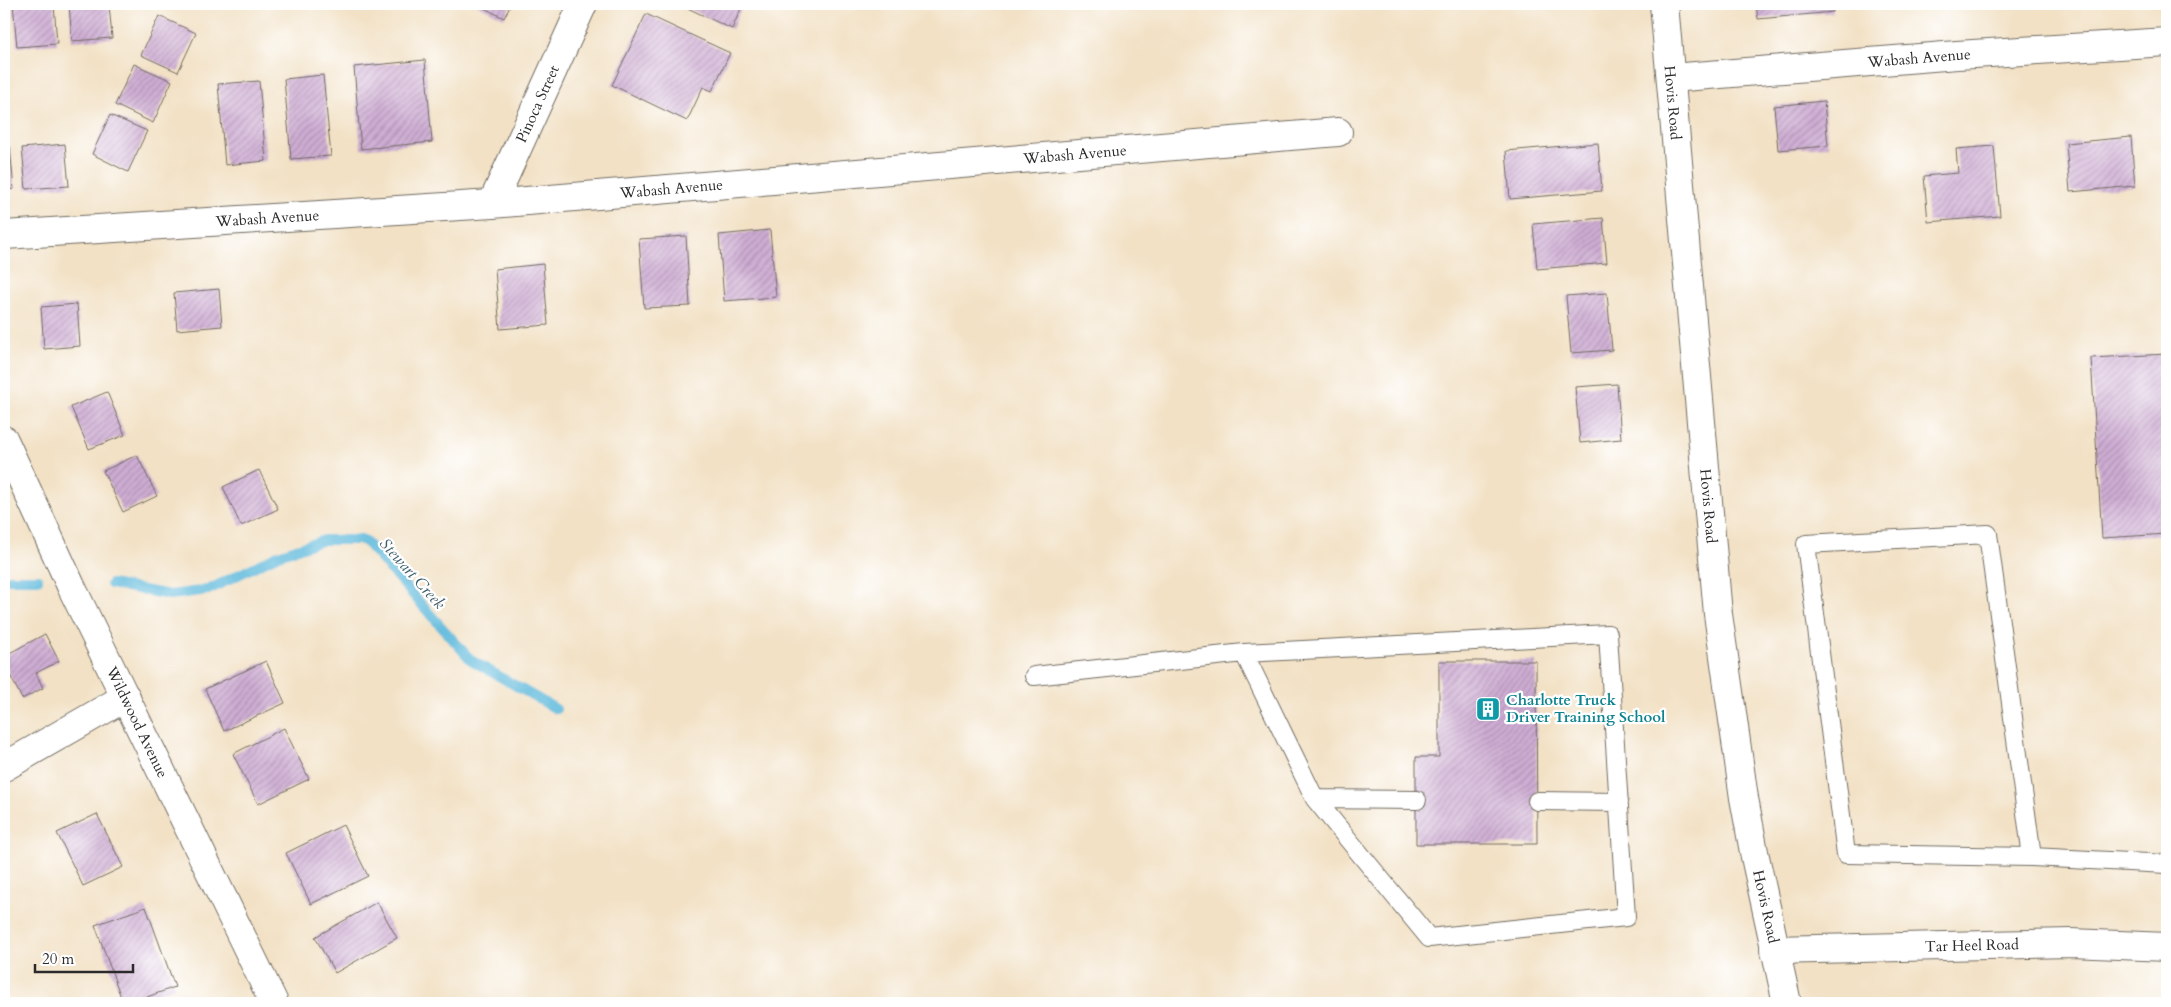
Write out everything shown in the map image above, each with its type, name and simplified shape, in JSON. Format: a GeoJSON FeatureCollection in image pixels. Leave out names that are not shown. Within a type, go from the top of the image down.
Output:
{"type":"FeatureCollection","features":[{"type":"Feature","properties":{"kind":"street","name":"Pinoca Street"},"geometry":{"type":"LineString","coordinates":[[492,204],[583,4]]}},
{"type":"Feature","properties":{"kind":"street","name":"Hovis Road"},"geometry":{"type":"LineString","coordinates":[[1664,4],[1718,614],[1737,757],[1754,852],[1787,1003]]}},
{"type":"Feature","properties":{"kind":"street","name":"Wabash Avenue"},"geometry":{"type":"LineString","coordinates":[[1671,78],[1957,55],[2167,42]]}},
{"type":"Feature","properties":{"kind":"street","name":"Wabash Avenue"},"geometry":{"type":"LineString","coordinates":[[4,235],[492,204],[1338,132]]}},
{"type":"Feature","properties":{"kind":"street","name":"Wildwood Avenue"},"geometry":{"type":"LineString","coordinates":[[4,440],[71,586],[274,1003]]}},
{"type":"Feature","properties":{"kind":"street"},"geometry":{"type":"LineString","coordinates":[[4,768],[126,697]]}},
{"type":"Feature","properties":{"kind":"street","name":"Tar Heel Road"},"geometry":{"type":"LineString","coordinates":[[1774,950],[2071,943],[2167,947]]}},
{"type":"Feature","properties":{"kind":"lane"},"geometry":{"type":"LineString","coordinates":[[2032,857],[1988,534],[1806,544],[1846,854],[2032,857],[2167,864]]}},
{"type":"Feature","properties":{"kind":"lane"},"geometry":{"type":"LineString","coordinates":[[1034,676],[1244,653],[1608,634],[1626,917],[1429,938],[1315,800],[1244,653]]}},
{"type":"Feature","properties":{"kind":"lane"},"geometry":{"type":"LineString","coordinates":[[1315,800],[1416,800]]}},
{"type":"Feature","properties":{"kind":"lane"},"geometry":{"type":"LineString","coordinates":[[1537,801],[1619,802]]}},
{"type":"Feature","properties":{"kind":"building"},"geometry":{"type":"Polygon","coordinates":[[[13,4],[54,4],[57,44],[17,47],[13,4]]]}},
{"type":"Feature","properties":{"kind":"building"},"geometry":{"type":"Polygon","coordinates":[[[69,4],[109,4],[112,38],[72,41],[69,4]]]}},
{"type":"Feature","properties":{"kind":"building"},"geometry":{"type":"Polygon","coordinates":[[[476,4],[511,4],[504,18],[476,4]]]}},
{"type":"Feature","properties":{"kind":"building"},"geometry":{"type":"Polygon","coordinates":[[[679,4],[743,4],[732,29],[679,4]]]}},
{"type":"Feature","properties":{"kind":"building"},"geometry":{"type":"Polygon","coordinates":[[[1756,4],[1832,4],[1833,12],[1758,19],[1756,4]]]}},
{"type":"Feature","properties":{"kind":"building"},"geometry":{"type":"Polygon","coordinates":[[[646,14],[730,53],[712,91],[703,87],[687,121],[612,85],[646,14]]]}},
{"type":"Feature","properties":{"kind":"building"},"geometry":{"type":"Polygon","coordinates":[[[159,16],[196,33],[178,72],[141,55],[159,16]]]}},
{"type":"Feature","properties":{"kind":"building"},"geometry":{"type":"Polygon","coordinates":[[[425,60],[432,142],[361,149],[354,67],[425,60]]]}},
{"type":"Feature","properties":{"kind":"building"},"geometry":{"type":"Polygon","coordinates":[[[134,64],[172,81],[153,123],[115,105],[134,64]]]}},
{"type":"Feature","properties":{"kind":"building"},"geometry":{"type":"Polygon","coordinates":[[[323,75],[331,156],[291,159],[284,79],[323,75]]]}},
{"type":"Feature","properties":{"kind":"building"},"geometry":{"type":"Polygon","coordinates":[[[259,81],[266,161],[225,165],[218,84],[259,81]]]}},
{"type":"Feature","properties":{"kind":"building"},"geometry":{"type":"Polygon","coordinates":[[[1824,101],[1828,146],[1778,150],[1774,106],[1824,101]]]}},
{"type":"Feature","properties":{"kind":"building"},"geometry":{"type":"Polygon","coordinates":[[[110,115],[147,131],[128,172],[92,154],[110,115]]]}},
{"type":"Feature","properties":{"kind":"building"},"geometry":{"type":"Polygon","coordinates":[[[2131,137],[2135,186],[2070,192],[2066,143],[2131,137]]]}},
{"type":"Feature","properties":{"kind":"building"},"geometry":{"type":"Polygon","coordinates":[[[1598,143],[1602,191],[1510,199],[1506,151],[1598,143]]]}},
{"type":"Feature","properties":{"kind":"building"},"geometry":{"type":"Polygon","coordinates":[[[65,144],[69,186],[26,189],[22,148],[65,144]]]}},
{"type":"Feature","properties":{"kind":"building"},"geometry":{"type":"Polygon","coordinates":[[[1994,146],[2000,216],[1928,222],[1924,176],[1958,173],[1956,149],[1994,146]]]}},
{"type":"Feature","properties":{"kind":"building"},"geometry":{"type":"Polygon","coordinates":[[[10,147],[14,189],[4,190],[4,148],[10,147]]]}},
{"type":"Feature","properties":{"kind":"building"},"geometry":{"type":"Polygon","coordinates":[[[1603,218],[1607,263],[1537,269],[1533,224],[1603,218]]]}},
{"type":"Feature","properties":{"kind":"building"},"geometry":{"type":"Polygon","coordinates":[[[770,230],[776,297],[724,301],[719,235],[770,230]]]}},
{"type":"Feature","properties":{"kind":"building"},"geometry":{"type":"Polygon","coordinates":[[[686,236],[690,306],[644,308],[639,239],[686,236]]]}},
{"type":"Feature","properties":{"kind":"building"},"geometry":{"type":"Polygon","coordinates":[[[543,264],[548,325],[500,329],[495,269],[543,264]]]}},
{"type":"Feature","properties":{"kind":"building"},"geometry":{"type":"Polygon","coordinates":[[[219,289],[222,326],[177,330],[174,293],[219,289]]]}},
{"type":"Feature","properties":{"kind":"building"},"geometry":{"type":"Polygon","coordinates":[[[1607,293],[1612,350],[1571,353],[1566,296],[1607,293]]]}},
{"type":"Feature","properties":{"kind":"building"},"geometry":{"type":"Polygon","coordinates":[[[77,304],[80,346],[44,349],[41,307],[77,304]]]}},
{"type":"Feature","properties":{"kind":"building"},"geometry":{"type":"Polygon","coordinates":[[[2167,354],[2167,534],[2102,538],[2091,358],[2167,354]]]}},
{"type":"Feature","properties":{"kind":"building"},"geometry":{"type":"Polygon","coordinates":[[[1617,384],[1621,439],[1580,443],[1575,387],[1617,384]]]}},
{"type":"Feature","properties":{"kind":"building"},"geometry":{"type":"Polygon","coordinates":[[[107,392],[125,435],[89,449],[71,407],[107,392]]]}},
{"type":"Feature","properties":{"kind":"building"},"geometry":{"type":"Polygon","coordinates":[[[137,455],[157,496],[123,512],[103,471],[137,455]]]}},
{"type":"Feature","properties":{"kind":"building"},"geometry":{"type":"Polygon","coordinates":[[[259,470],[278,509],[241,526],[223,487],[259,470]]]}},
{"type":"Feature","properties":{"kind":"building"},"geometry":{"type":"Polygon","coordinates":[[[45,634],[59,661],[36,673],[43,688],[22,699],[4,663],[4,656],[45,634]]]}},
{"type":"Feature","properties":{"kind":"building"},"geometry":{"type":"Polygon","coordinates":[[[266,661],[285,703],[224,731],[205,689],[266,661]]]}},
{"type":"Feature","properties":{"kind":"building","name":"Charlotte Truck Driver Training School"},"geometry":{"type":"Polygon","coordinates":[[[1439,661],[1536,661],[1537,844],[1416,844],[1416,757],[1439,757],[1439,661]]]}},
{"type":"Feature","properties":{"kind":"building"},"geometry":{"type":"Polygon","coordinates":[[[284,728],[309,779],[258,804],[233,754],[284,728]]]}},
{"type":"Feature","properties":{"kind":"building"},"geometry":{"type":"Polygon","coordinates":[[[97,814],[123,867],[83,886],[57,833],[97,814]]]}},
{"type":"Feature","properties":{"kind":"building"},"geometry":{"type":"Polygon","coordinates":[[[343,825],[368,876],[311,904],[286,853],[343,825]]]}},
{"type":"Feature","properties":{"kind":"building"},"geometry":{"type":"Polygon","coordinates":[[[377,902],[397,938],[335,973],[315,937],[377,902]]]}},
{"type":"Feature","properties":{"kind":"building"},"geometry":{"type":"Polygon","coordinates":[[[146,907],[175,987],[130,1003],[123,1003],[95,925],[146,907]]]}},
{"type":"Feature","properties":{"kind":"waterway","name":"Stewart Creek"},"geometry":{"type":"LineString","coordinates":[[111,584],[170,595],[208,590],[278,555],[324,540],[364,540],[471,660],[556,709]]}},
{"type":"Feature","properties":{"kind":"waterway","name":"Stewart Creek"},"geometry":{"type":"LineString","coordinates":[[4,579],[38,579]]}},
{"type":"Feature","properties":{"kind":"place","name":"Charlotte Truck Driver Training School"},"geometry":{"type":"Point","coordinates":[1488,709]}}]}
